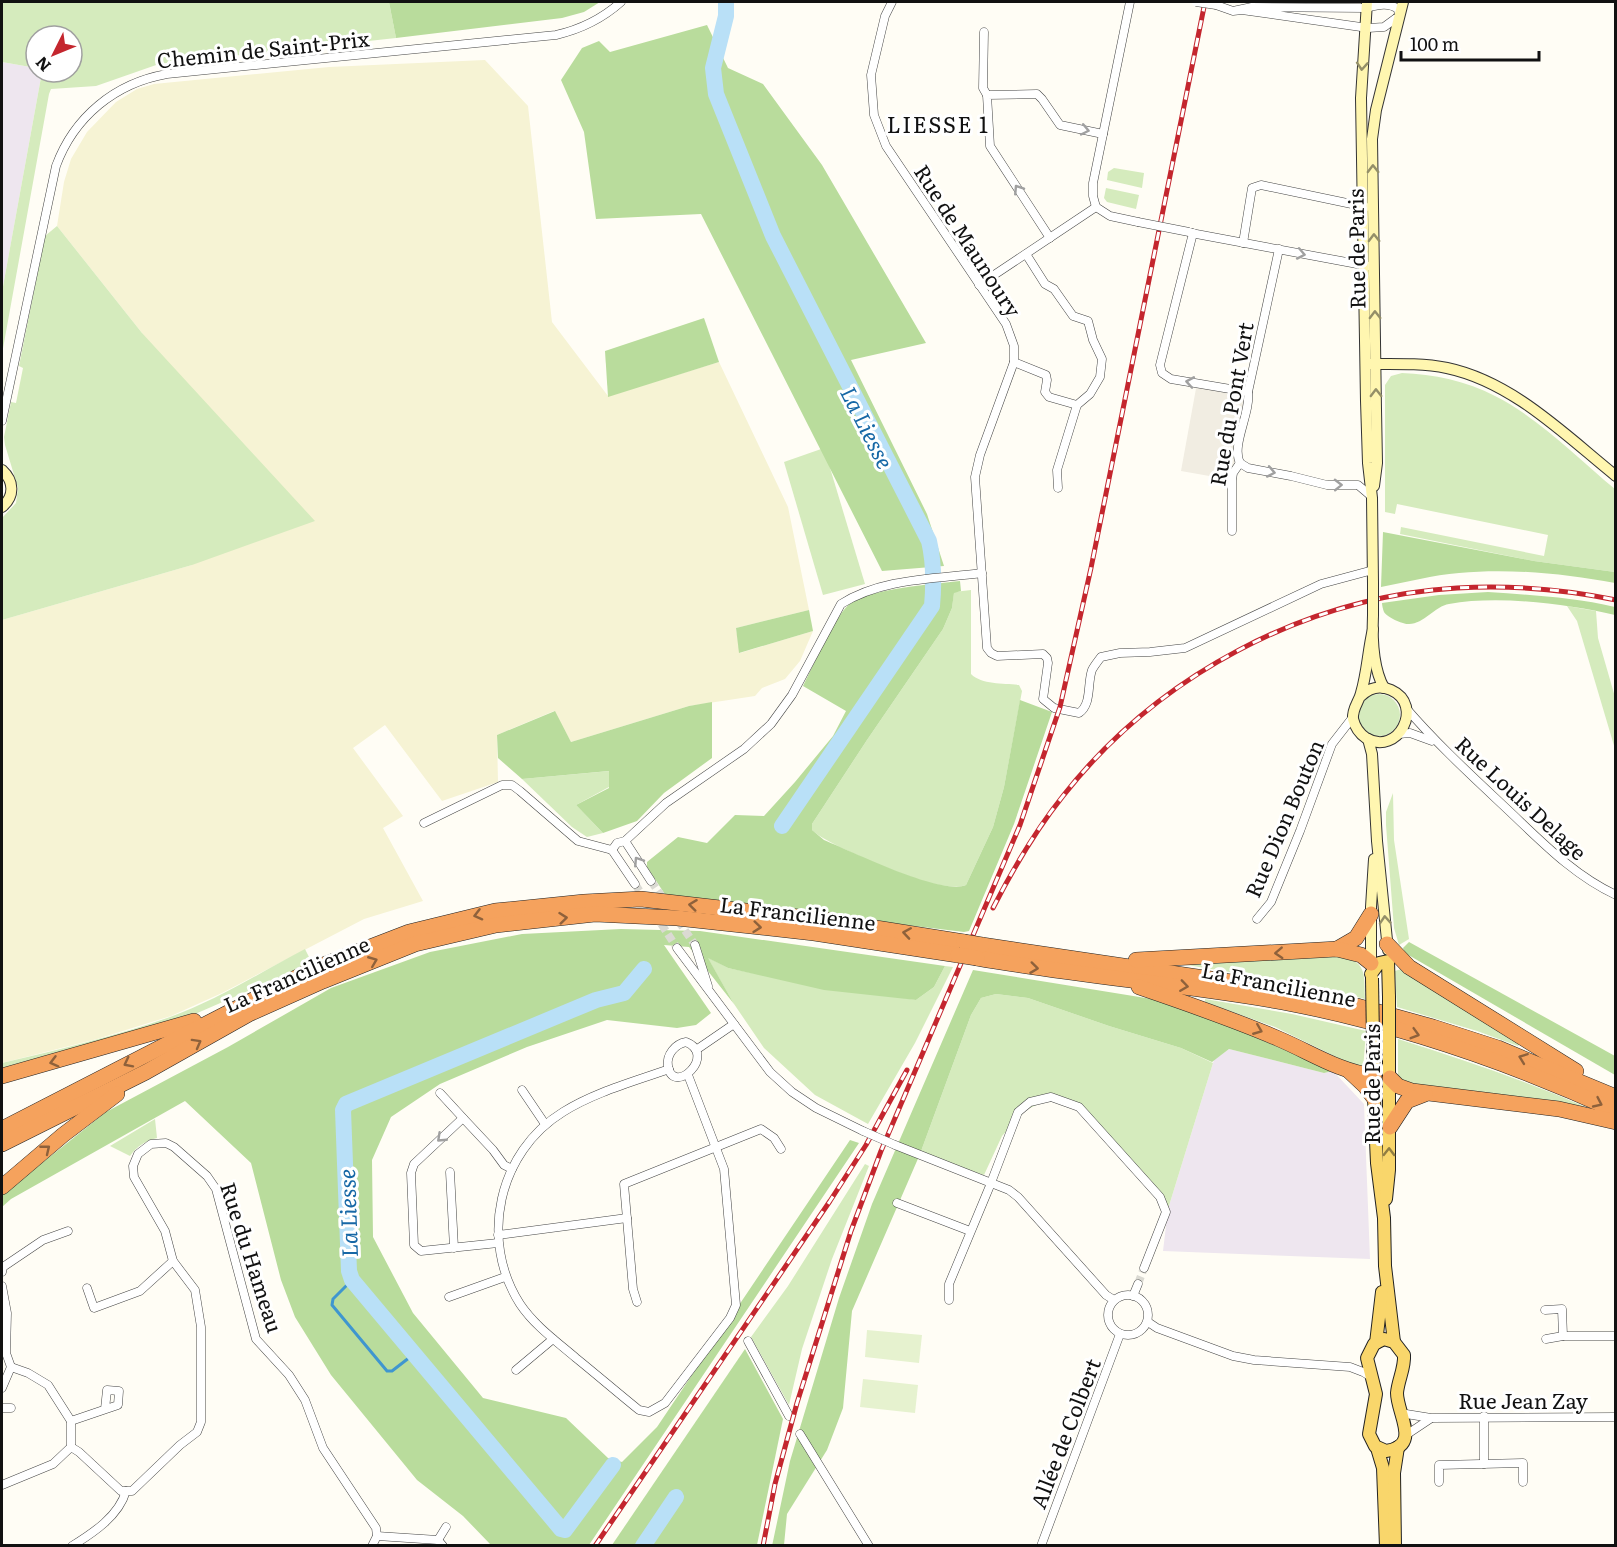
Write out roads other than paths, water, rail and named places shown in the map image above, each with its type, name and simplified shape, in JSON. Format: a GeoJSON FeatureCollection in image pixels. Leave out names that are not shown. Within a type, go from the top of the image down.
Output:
{"type":"FeatureCollection","features":[{"type":"Feature","properties":{"kind":"highway","name":"La Francilienne"},"geometry":{"type":"LineString","coordinates":[[2,1129],[313,969],[409,932],[495,911],[641,899],[825,920],[979,952],[1032,968],[1102,969],[1255,985],[1357,1006],[1432,1027],[1498,1048],[1616,1096]]}},
{"type":"Feature","properties":{"kind":"highway"},"geometry":{"type":"LineString","coordinates":[[1102,969],[1337,949],[1346,946],[1356,938],[1371,914]]}},
{"type":"Feature","properties":{"kind":"highway","name":"La Francilienne"},"geometry":{"type":"LineString","coordinates":[[2,1144],[146,1072],[249,1014],[322,981],[415,944],[496,925],[595,915],[677,918],[962,949]]}},
{"type":"Feature","properties":{"kind":"highway"},"geometry":{"type":"LineString","coordinates":[[1387,944],[1409,966],[1616,1096]]}},
{"type":"Feature","properties":{"kind":"highway"},"geometry":{"type":"LineString","coordinates":[[1337,949],[1360,955],[1378,973],[1409,966]]}},
{"type":"Feature","properties":{"kind":"highway"},"geometry":{"type":"LineString","coordinates":[[1102,969],[1304,1049],[1349,1071],[1374,1098]]}},
{"type":"Feature","properties":{"kind":"highway","name":"La Francilienne"},"geometry":{"type":"LineString","coordinates":[[1102,969],[1366,1021],[1424,1037],[1491,1059],[1616,1111]]}},
{"type":"Feature","properties":{"kind":"highway"},"geometry":{"type":"LineString","coordinates":[[2,1076],[193,1021],[218,1017]]}},
{"type":"Feature","properties":{"kind":"highway"},"geometry":{"type":"LineString","coordinates":[[1349,1071],[1385,1075],[1403,1089],[1428,1094],[1558,1109],[1616,1122]]}},
{"type":"Feature","properties":{"kind":"highway"},"geometry":{"type":"LineString","coordinates":[[2,1187],[63,1135],[146,1072]]}},
{"type":"Feature","properties":{"kind":"highway"},"geometry":{"type":"LineString","coordinates":[[1390,1127],[1407,1101],[1416,1096],[1428,1094]]}},
{"type":"Feature","properties":{"kind":"main road","name":"Rue de Paris"},"geometry":{"type":"LineString","coordinates":[[1373,629],[1371,497],[1377,463],[1371,364],[1370,266],[1373,128],[1403,2]]}},
{"type":"Feature","properties":{"kind":"main road","name":"Rue de Paris"},"geometry":{"type":"LineString","coordinates":[[1367,5],[1361,79],[1362,206],[1370,266]]}},
{"type":"Feature","properties":{"kind":"main road"},"geometry":{"type":"LineString","coordinates":[[1371,364],[1439,367],[1465,373],[1487,382],[1520,400],[1616,476]]}},
{"type":"Feature","properties":{"kind":"main road"},"geometry":{"type":"LineString","coordinates":[[2,507],[9,499],[12,490],[11,482],[3,470]]}},
{"type":"Feature","properties":{"kind":"main road"},"geometry":{"type":"LineString","coordinates":[[1373,629],[1378,676],[1384,688]]}},
{"type":"Feature","properties":{"kind":"main road"},"geometry":{"type":"LineString","coordinates":[[1353,716],[1355,705],[1361,696],[1373,629]]}},
{"type":"Feature","properties":{"kind":"main road"},"geometry":{"type":"LineString","coordinates":[[1361,696],[1372,689],[1384,688],[1398,694],[1406,708],[1406,722],[1399,734],[1378,742],[1364,736]]}},
{"type":"Feature","properties":{"kind":"main road","name":"Rue de Paris"},"geometry":{"type":"LineString","coordinates":[[1353,716],[1372,754],[1376,798],[1377,841],[1387,944],[1378,973],[1389,997],[1380,1055]]}},
{"type":"Feature","properties":{"kind":"main road","name":"Rue de Paris"},"geometry":{"type":"LineString","coordinates":[[1376,798],[1379,753],[1388,740]]}},
{"type":"Feature","properties":{"kind":"main road","name":"Rue de Paris"},"geometry":{"type":"LineString","coordinates":[[1377,841],[1371,914],[1378,973],[1373,1040],[1385,1075],[1390,1127],[1389,1170],[1384,1218]]}},
{"type":"Feature","properties":{"kind":"main road","name":"Rue de Paris"},"geometry":{"type":"LineString","coordinates":[[1385,1075],[1374,1098],[1377,1163],[1394,1342],[1401,1348],[1404,1359],[1397,1391],[1406,1435]]}},
{"type":"Feature","properties":{"kind":"main road","name":"Rue de Paris"},"geometry":{"type":"LineString","coordinates":[[1385,1266],[1368,1361],[1374,1379],[1376,1400],[1368,1431],[1377,1448],[1383,1468],[1386,1545]]}},
{"type":"Feature","properties":{"kind":"main road"},"geometry":{"type":"LineString","coordinates":[[1372,1348],[1384,1339],[1394,1342]]}},
{"type":"Feature","properties":{"kind":"main road"},"geometry":{"type":"LineString","coordinates":[[1395,1545],[1394,1465],[1398,1447],[1406,1435]]}},
{"type":"Feature","properties":{"kind":"main road"},"geometry":{"type":"LineString","coordinates":[[1377,1448],[1386,1451],[1398,1447]]}},
{"type":"Feature","properties":{"kind":"street","name":"Chemin de Saint-Prix"},"geometry":{"type":"LineString","coordinates":[[2,421],[56,166],[74,130],[108,97],[137,82],[176,73],[556,35],[595,21],[621,2]]}},
{"type":"Feature","properties":{"kind":"street","name":"Rue de Maunoury"},"geometry":{"type":"LineString","coordinates":[[892,2],[885,16],[871,75],[874,115],[886,146],[1006,324],[1014,346],[1014,362]]}},
{"type":"Feature","properties":{"kind":"street"},"geometry":{"type":"LineString","coordinates":[[1130,2],[1094,183],[1093,196],[1096,207],[1110,216],[1370,266]]}},
{"type":"Feature","properties":{"kind":"street"},"geometry":{"type":"LineString","coordinates":[[1196,2],[1238,10],[1365,27],[1384,27],[1399,16],[1398,9],[1384,4],[1252,7],[1238,10]]}},
{"type":"Feature","properties":{"kind":"street"},"geometry":{"type":"LineString","coordinates":[[984,32],[983,88],[987,95],[990,146],[1050,238]]}},
{"type":"Feature","properties":{"kind":"street"},"geometry":{"type":"LineString","coordinates":[[987,95],[1037,94],[1060,125],[1103,134]]}},
{"type":"Feature","properties":{"kind":"street"},"geometry":{"type":"LineString","coordinates":[[1244,243],[1252,188],[1261,185],[1373,209]]}},
{"type":"Feature","properties":{"kind":"street"},"geometry":{"type":"LineString","coordinates":[[979,285],[1096,207]]}},
{"type":"Feature","properties":{"kind":"street"},"geometry":{"type":"LineString","coordinates":[[1191,233],[1160,365],[1162,373],[1171,379],[1248,392]]}},
{"type":"Feature","properties":{"kind":"street","name":"Rue du Pont Vert"},"geometry":{"type":"LineString","coordinates":[[1232,531],[1233,473],[1240,463],[1237,454],[1249,402],[1248,392],[1279,249]]}},
{"type":"Feature","properties":{"kind":"street"},"geometry":{"type":"LineString","coordinates":[[1026,254],[1045,284],[1054,289],[1073,316],[1088,321],[1093,340],[1102,359],[1100,377],[1090,394],[1077,405],[1058,470],[1058,488]]}},
{"type":"Feature","properties":{"kind":"street"},"geometry":{"type":"LineString","coordinates":[[1077,405],[1050,397],[1045,392],[1046,375],[1014,362],[980,455],[975,477],[987,648],[997,656],[1043,654],[1047,658],[1048,671],[1043,699],[1054,708],[1079,713],[1084,709],[1092,670],[1101,657],[1120,653],[1185,648],[1321,584],[1373,570]]}},
{"type":"Feature","properties":{"kind":"street"},"geometry":{"type":"LineString","coordinates":[[1240,463],[1248,468],[1327,485],[1358,486],[1371,497]]}},
{"type":"Feature","properties":{"kind":"street"},"geometry":{"type":"LineString","coordinates":[[612,850],[617,843],[625,841],[666,803],[744,749],[771,724],[792,695],[841,604],[885,585],[982,573]]}},
{"type":"Feature","properties":{"kind":"street","name":"Rue Louis Delage"},"geometry":{"type":"LineString","coordinates":[[1406,708],[1437,743],[1563,861],[1588,881],[1616,895]]}},
{"type":"Feature","properties":{"kind":"street","name":"Rue Dion Bouton"},"geometry":{"type":"LineString","coordinates":[[1257,919],[1271,902],[1332,744],[1353,716]]}},
{"type":"Feature","properties":{"kind":"street","name":"Rue Dion Bouton"},"geometry":{"type":"LineString","coordinates":[[1343,731],[1353,729],[1364,736]]}},
{"type":"Feature","properties":{"kind":"street"},"geometry":{"type":"LineString","coordinates":[[1399,734],[1416,735],[1437,743]]}},
{"type":"Feature","properties":{"kind":"street"},"geometry":{"type":"LineString","coordinates":[[424,823],[502,785],[512,785],[578,841],[612,850],[635,884]]}},
{"type":"Feature","properties":{"kind":"street"},"geometry":{"type":"LineString","coordinates":[[625,841],[651,881]]}},
{"type":"Feature","properties":{"kind":"street"},"geometry":{"type":"LineString","coordinates":[[695,945],[709,991]]}},
{"type":"Feature","properties":{"kind":"street"},"geometry":{"type":"LineString","coordinates":[[676,948],[765,1066],[792,1092],[838,1121],[1010,1191],[1018,1197],[1106,1295],[1114,1300]]}},
{"type":"Feature","properties":{"kind":"street"},"geometry":{"type":"LineString","coordinates":[[696,1050],[734,1024]]}},
{"type":"Feature","properties":{"kind":"street"},"geometry":{"type":"LineString","coordinates":[[686,1042],[696,1050],[697,1057],[688,1075],[676,1076],[669,1069],[667,1063],[672,1049],[679,1043],[686,1042]]}},
{"type":"Feature","properties":{"kind":"street"},"geometry":{"type":"LineString","coordinates":[[669,1069],[589,1098],[545,1124],[534,1135],[512,1169],[502,1193],[498,1221],[498,1239],[506,1277],[521,1305],[553,1339],[639,1410],[649,1412],[665,1403],[730,1318],[736,1305],[724,1168],[688,1075]]}},
{"type":"Feature","properties":{"kind":"street"},"geometry":{"type":"LineString","coordinates":[[522,1090],[545,1124]]}},
{"type":"Feature","properties":{"kind":"street"},"geometry":{"type":"LineString","coordinates":[[440,1093],[494,1150],[504,1166],[512,1169]]}},
{"type":"Feature","properties":{"kind":"street"},"geometry":{"type":"LineString","coordinates":[[949,1300],[949,1284],[1018,1112],[1030,1102],[1051,1097],[1079,1107],[1160,1197],[1166,1212],[1144,1268]]}},
{"type":"Feature","properties":{"kind":"street"},"geometry":{"type":"LineString","coordinates":[[463,1118],[414,1164],[411,1173],[414,1245],[421,1251],[454,1248],[627,1218]]}},
{"type":"Feature","properties":{"kind":"street"},"geometry":{"type":"LineString","coordinates":[[637,1302],[633,1289],[624,1184],[761,1129],[774,1138],[781,1149]]}},
{"type":"Feature","properties":{"kind":"street","name":"Rue du Hameau"},"geometry":{"type":"LineString","coordinates":[[126,1491],[132,1491],[197,1432],[201,1422],[201,1328],[195,1290],[173,1261],[165,1231],[134,1177],[133,1166],[138,1154],[152,1144],[166,1143],[174,1147],[207,1176],[216,1189],[256,1339],[289,1374],[305,1400],[323,1448],[376,1528],[377,1536]]}},
{"type":"Feature","properties":{"kind":"street"},"geometry":{"type":"LineString","coordinates":[[450,1172],[454,1248]]}},
{"type":"Feature","properties":{"kind":"street"},"geometry":{"type":"LineString","coordinates":[[897,1203],[970,1231]]}},
{"type":"Feature","properties":{"kind":"street"},"geometry":{"type":"LineString","coordinates":[[2,1272],[3,1267],[43,1240],[68,1231]]}},
{"type":"Feature","properties":{"kind":"street"},"geometry":{"type":"LineString","coordinates":[[87,1288],[94,1308],[140,1291],[173,1261]]}},
{"type":"Feature","properties":{"kind":"street"},"geometry":{"type":"LineString","coordinates":[[449,1297],[506,1277]]}},
{"type":"Feature","properties":{"kind":"street"},"geometry":{"type":"LineString","coordinates":[[1133,1296],[1138,1284]]}},
{"type":"Feature","properties":{"kind":"street"},"geometry":{"type":"LineString","coordinates":[[2,1286],[7,1313],[6,1353],[11,1367],[2,1388]]}},
{"type":"Feature","properties":{"kind":"street"},"geometry":{"type":"LineString","coordinates":[[1122,1296],[1133,1296],[1142,1300],[1146,1306],[1148,1322],[1140,1332],[1134,1335],[1120,1334],[1114,1330],[1108,1317],[1108,1310],[1114,1300],[1122,1296]]}},
{"type":"Feature","properties":{"kind":"street"},"geometry":{"type":"LineString","coordinates":[[1545,1310],[1562,1309],[1563,1336]]}},
{"type":"Feature","properties":{"kind":"street"},"geometry":{"type":"LineString","coordinates":[[1148,1322],[1157,1328],[1233,1356],[1254,1360],[1350,1367],[1374,1379]]}},
{"type":"Feature","properties":{"kind":"street","name":"Allée de Colbert"},"geometry":{"type":"LineString","coordinates":[[1041,1545],[1120,1334]]}},
{"type":"Feature","properties":{"kind":"street"},"geometry":{"type":"LineString","coordinates":[[1546,1339],[1563,1336],[1616,1336]]}},
{"type":"Feature","properties":{"kind":"street"},"geometry":{"type":"LineString","coordinates":[[516,1370],[553,1339]]}},
{"type":"Feature","properties":{"kind":"street"},"geometry":{"type":"LineString","coordinates":[[748,1341],[789,1416]]}},
{"type":"Feature","properties":{"kind":"street"},"geometry":{"type":"LineString","coordinates":[[1350,1367],[1372,1348]]}},
{"type":"Feature","properties":{"kind":"street"},"geometry":{"type":"LineString","coordinates":[[2,1485],[53,1464],[71,1447],[71,1421],[48,1385],[28,1373],[11,1367]]}},
{"type":"Feature","properties":{"kind":"street"},"geometry":{"type":"LineString","coordinates":[[2,1408],[11,1408]]}},
{"type":"Feature","properties":{"kind":"street"},"geometry":{"type":"LineString","coordinates":[[71,1421],[105,1409]]}},
{"type":"Feature","properties":{"kind":"street","name":"Rue Jean Zay"},"geometry":{"type":"LineString","coordinates":[[1400,1413],[1431,1418],[1616,1417]]}},
{"type":"Feature","properties":{"kind":"street"},"geometry":{"type":"LineString","coordinates":[[1484,1416],[1484,1464]]}},
{"type":"Feature","properties":{"kind":"street","name":"Rue Jean Zay"},"geometry":{"type":"LineString","coordinates":[[1406,1435],[1431,1418]]}},
{"type":"Feature","properties":{"kind":"street"},"geometry":{"type":"LineString","coordinates":[[800,1434],[869,1545]]}},
{"type":"Feature","properties":{"kind":"street"},"geometry":{"type":"LineString","coordinates":[[71,1447],[80,1452],[121,1491],[126,1491],[124,1501],[96,1532],[72,1545]]}},
{"type":"Feature","properties":{"kind":"street"},"geometry":{"type":"LineString","coordinates":[[1439,1482],[1439,1465],[1484,1464],[1523,1464],[1523,1482]]}},
{"type":"Feature","properties":{"kind":"street"},"geometry":{"type":"LineString","coordinates":[[372,1545],[377,1536],[441,1543],[446,1527]]}},
{"type":"Feature","properties":{"kind":"waterway","name":"La Liesse"},"geometry":{"type":"LineString","coordinates":[[726,2],[726,16],[713,68],[716,94],[773,236],[929,541],[933,565],[932,606],[782,826]]}},
{"type":"Feature","properties":{"kind":"waterway","name":"La Liesse"},"geometry":{"type":"LineString","coordinates":[[613,1465],[565,1530],[561,1529],[352,1280],[349,1271],[343,1110],[346,1104],[596,1000],[624,993],[644,969]]}},
{"type":"Feature","properties":{"kind":"waterway"},"geometry":{"type":"LineString","coordinates":[[352,1280],[333,1299],[332,1305],[387,1371],[392,1371],[414,1354]]}},
{"type":"Feature","properties":{"kind":"waterway","name":"La Liesse"},"geometry":{"type":"LineString","coordinates":[[643,1546],[676,1497]]}},
{"type":"Feature","properties":{"kind":"tunnel"},"geometry":{"type":"LineString","coordinates":[[651,881],[695,945]]}},
{"type":"Feature","properties":{"kind":"tunnel"},"geometry":{"type":"LineString","coordinates":[[635,884],[677,948]]}},
{"type":"Feature","properties":{"kind":"tunnel"},"geometry":{"type":"LineString","coordinates":[[1138,1284],[1144,1268]]}},
{"type":"Feature","properties":{"kind":"railway"},"geometry":{"type":"LineString","coordinates":[[763,1546],[775,1484],[797,1403],[851,1231],[881,1151],[1020,825],[1060,707],[1091,568],[1205,2]]}},
{"type":"Feature","properties":{"kind":"railway"},"geometry":{"type":"LineString","coordinates":[[993,908],[1043,823],[1063,796],[1101,753],[1143,714],[1189,680],[1238,650],[1290,626],[1345,607],[1400,595],[1457,588],[1497,587],[1576,593],[1616,600]]}},
{"type":"Feature","properties":{"kind":"railway"},"geometry":{"type":"LineString","coordinates":[[595,1546],[830,1201],[866,1145],[907,1070]]}},
{"type":"Feature","properties":{"kind":"district","name":"LIESSE 1"},"geometry":{"type":"Point","coordinates":[938,123]}}]}
